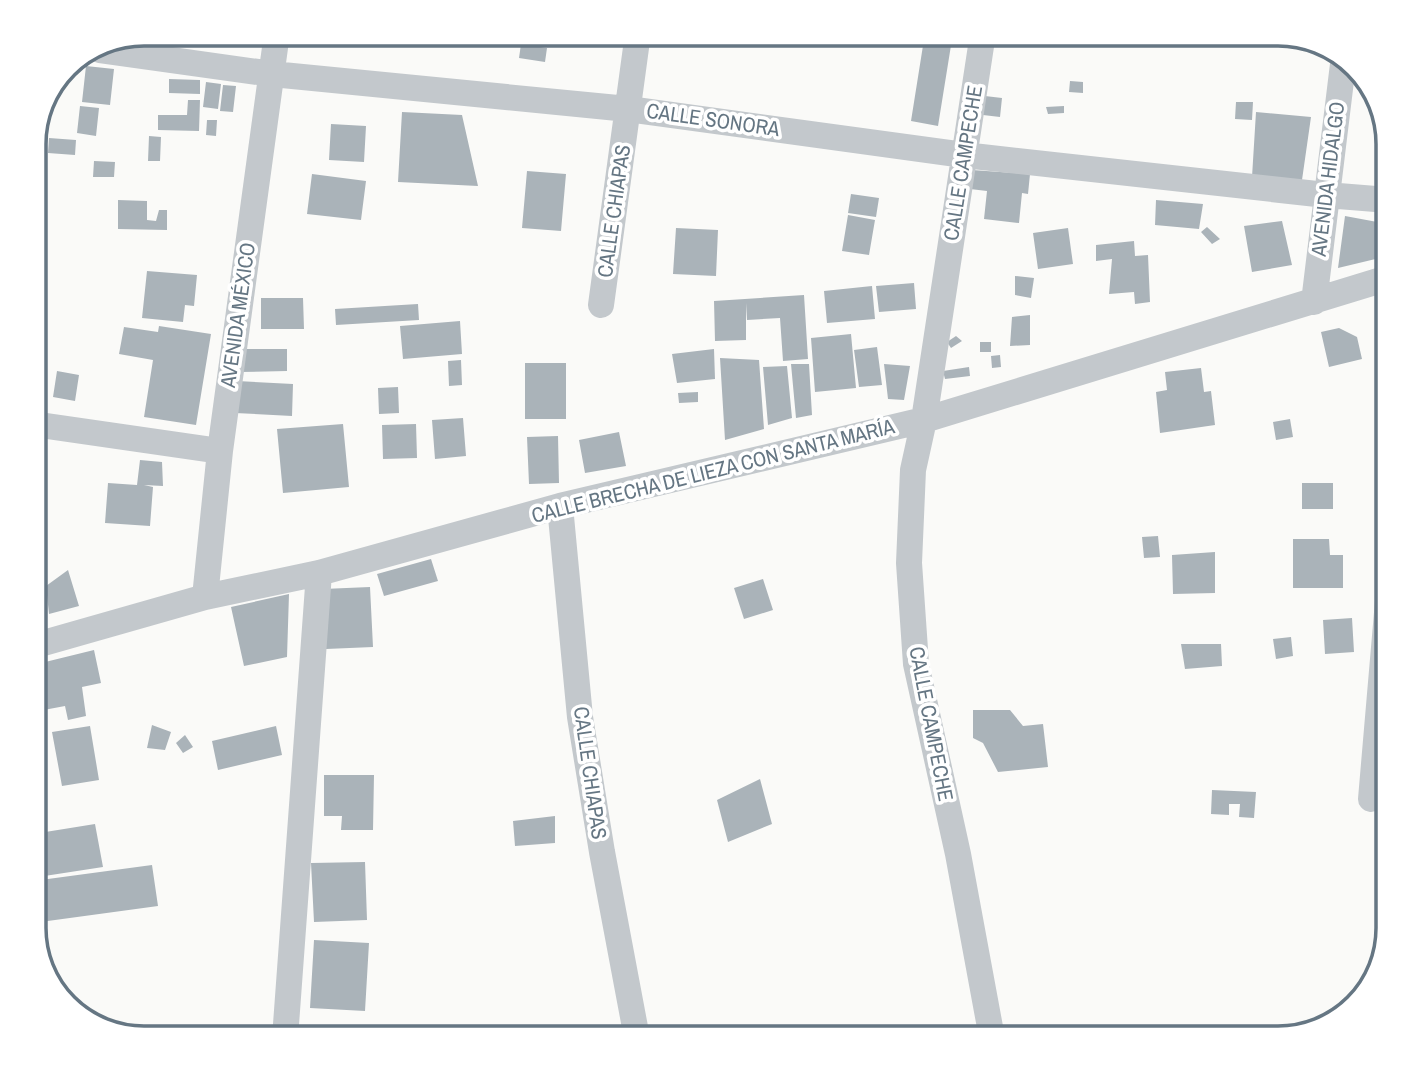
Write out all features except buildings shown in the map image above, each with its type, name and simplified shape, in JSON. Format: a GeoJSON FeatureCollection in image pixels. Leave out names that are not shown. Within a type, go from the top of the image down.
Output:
{"type":"FeatureCollection","features":[{"type":"Feature","properties":{"kind":"street","name":"AVENIDA MÉXICO"},"geometry":{"type":"LineString","coordinates":[[205,597],[220,451],[275,46]]}},
{"type":"Feature","properties":{"kind":"street","name":"CALLE CHIAPAS"},"geometry":{"type":"LineString","coordinates":[[601,305],[636,46]]}},
{"type":"Feature","properties":{"kind":"street","name":"CALLE CAMPECHE"},"geometry":{"type":"LineString","coordinates":[[981,46],[924,419],[913,470],[909,563],[916,664],[958,854],[990,1026]]}},
{"type":"Feature","properties":{"kind":"street","name":"CALLE SONORA"},"geometry":{"type":"LineString","coordinates":[[111,51],[272,74],[628,109],[964,155],[1376,199]]}},
{"type":"Feature","properties":{"kind":"street","name":"AVENIDA HIDALGO"},"geometry":{"type":"LineString","coordinates":[[1314,302],[1342,70]]}},
{"type":"Feature","properties":{"kind":"street","name":"CALLE BRECHA DE LIEZA CON SANTA MARÍA"},"geometry":{"type":"LineString","coordinates":[[46,642],[205,597],[318,573],[559,506],[924,419],[1376,282]]}},
{"type":"Feature","properties":{"kind":"street"},"geometry":{"type":"LineString","coordinates":[[46,426],[220,451]]}},
{"type":"Feature","properties":{"kind":"street","name":"CALLE CHIAPAS"},"geometry":{"type":"LineString","coordinates":[[559,506],[580,717],[601,852],[635,1026]]}},
{"type":"Feature","properties":{"kind":"street"},"geometry":{"type":"LineString","coordinates":[[286,1026],[318,573]]}},
{"type":"Feature","properties":{"kind":"street"},"geometry":{"type":"LineString","coordinates":[[1371,799],[1376,741]]}}]}
